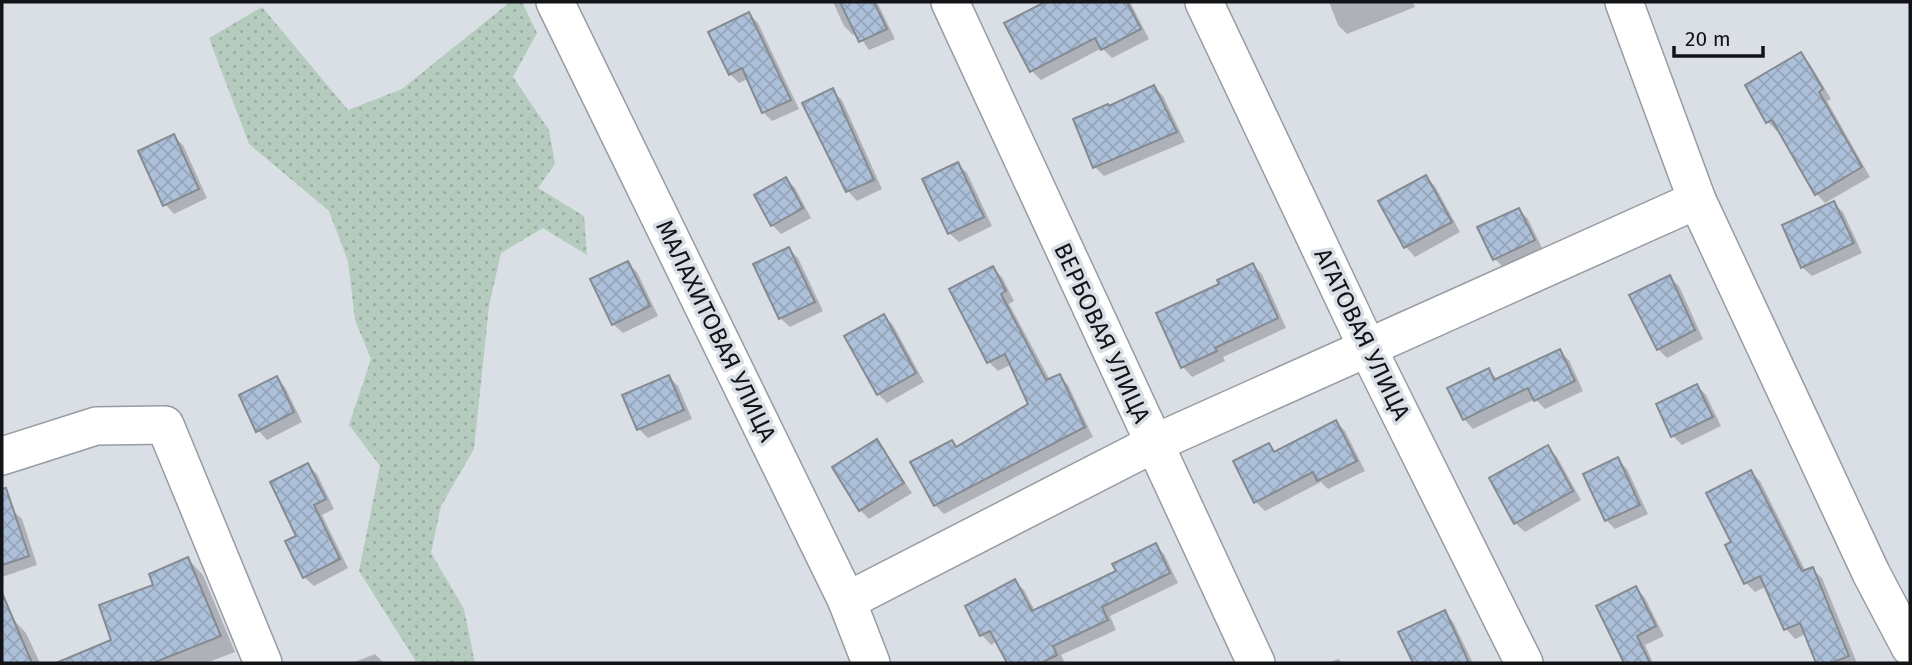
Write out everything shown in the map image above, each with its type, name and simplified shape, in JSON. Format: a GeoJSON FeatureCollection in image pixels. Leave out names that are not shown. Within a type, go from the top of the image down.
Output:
{"type":"FeatureCollection","features":[{"type":"Feature","properties":{"kind":"street","name":"МАЛАХИТОВАЯ УЛИЦА"},"geometry":{"type":"LineString","coordinates":[[555,2],[847,601],[871,663]]}},
{"type":"Feature","properties":{"kind":"street","name":"ВЕРБОВАЯ УЛИЦА"},"geometry":{"type":"LineString","coordinates":[[950,2],[1256,663]]}},
{"type":"Feature","properties":{"kind":"street","name":"АГАТОВАЯ УЛИЦА"},"geometry":{"type":"LineString","coordinates":[[1205,2],[1368,349],[1524,663]]}},
{"type":"Feature","properties":{"kind":"street"},"geometry":{"type":"LineString","coordinates":[[1624,2],[1697,200],[1871,573],[1910,648]]}},
{"type":"Feature","properties":{"kind":"street"},"geometry":{"type":"LineString","coordinates":[[847,601],[1153,444],[1697,200]]}},
{"type":"Feature","properties":{"kind":"street"},"geometry":{"type":"LineString","coordinates":[[2,456],[96,426],[165,425],[178,451],[263,663]]}},
{"type":"Feature","properties":{"kind":"green space"},"geometry":{"type":"Polygon","coordinates":[[[510,2],[522,2],[537,33],[513,77],[549,130],[555,164],[538,188],[584,216],[587,255],[543,228],[501,253],[489,306],[474,449],[441,506],[431,553],[464,609],[475,663],[417,663],[359,571],[380,466],[349,425],[371,359],[355,320],[348,261],[329,211],[249,144],[209,38],[262,7],[348,110],[402,89],[510,2]]]}},
{"type":"Feature","properties":{"kind":"building"},"geometry":{"type":"Polygon","coordinates":[[[840,2],[874,2],[887,29],[859,42],[840,2]]]}},
{"type":"Feature","properties":{"kind":"building"},"geometry":{"type":"Polygon","coordinates":[[[1045,2],[1127,2],[1141,29],[1101,50],[1095,38],[1030,72],[1004,23],[1045,2]]]}},
{"type":"Feature","properties":{"kind":"building"},"geometry":{"type":"Polygon","coordinates":[[[749,12],[791,100],[762,113],[742,68],[729,75],[708,32],[749,12]]]}},
{"type":"Feature","properties":{"kind":"building"},"geometry":{"type":"Polygon","coordinates":[[[1801,52],[1823,89],[1819,92],[1862,167],[1815,195],[1772,120],[1766,123],[1745,85],[1801,52]]]}},
{"type":"Feature","properties":{"kind":"building"},"geometry":{"type":"Polygon","coordinates":[[[1154,85],[1177,132],[1093,168],[1073,119],[1154,85]]]}},
{"type":"Feature","properties":{"kind":"building"},"geometry":{"type":"Polygon","coordinates":[[[833,88],[874,180],[846,192],[802,103],[833,88]]]}},
{"type":"Feature","properties":{"kind":"building"},"geometry":{"type":"Polygon","coordinates":[[[174,134],[199,189],[163,206],[138,151],[174,134]]]}},
{"type":"Feature","properties":{"kind":"building"},"geometry":{"type":"Polygon","coordinates":[[[958,162],[984,217],[948,234],[922,179],[958,162]]]}},
{"type":"Feature","properties":{"kind":"building"},"geometry":{"type":"Polygon","coordinates":[[[1426,175],[1452,222],[1404,248],[1378,201],[1426,175]]]}},
{"type":"Feature","properties":{"kind":"building"},"geometry":{"type":"Polygon","coordinates":[[[786,177],[803,208],[771,226],[754,195],[786,177]]]}},
{"type":"Feature","properties":{"kind":"building"},"geometry":{"type":"Polygon","coordinates":[[[1834,201],[1854,243],[1801,268],[1782,225],[1834,201]]]}},
{"type":"Feature","properties":{"kind":"building"},"geometry":{"type":"Polygon","coordinates":[[[1519,208],[1535,240],[1493,260],[1477,227],[1519,208]]]}},
{"type":"Feature","properties":{"kind":"building"},"geometry":{"type":"Polygon","coordinates":[[[789,247],[815,302],[779,319],[753,264],[789,247]]]}},
{"type":"Feature","properties":{"kind":"building"},"geometry":{"type":"Polygon","coordinates":[[[628,261],[650,306],[612,325],[590,279],[628,261]]]}},
{"type":"Feature","properties":{"kind":"building"},"geometry":{"type":"Polygon","coordinates":[[[1253,263],[1278,318],[1215,348],[1217,351],[1181,368],[1156,313],[1219,284],[1217,280],[1253,263]]]}},
{"type":"Feature","properties":{"kind":"building"},"geometry":{"type":"Polygon","coordinates":[[[993,266],[1006,291],[1001,294],[1046,380],[1060,374],[1085,427],[934,506],[910,462],[952,440],[956,447],[1028,404],[1005,354],[987,363],[949,289],[993,266]]]}},
{"type":"Feature","properties":{"kind":"building"},"geometry":{"type":"Polygon","coordinates":[[[1670,275],[1695,330],[1657,350],[1629,295],[1670,275]]]}},
{"type":"Feature","properties":{"kind":"building"},"geometry":{"type":"Polygon","coordinates":[[[884,314],[916,373],[877,395],[844,336],[884,314]]]}},
{"type":"Feature","properties":{"kind":"building"},"geometry":{"type":"Polygon","coordinates":[[[1560,349],[1575,381],[1534,401],[1528,388],[1463,420],[1447,388],[1489,368],[1494,380],[1560,349]]]}},
{"type":"Feature","properties":{"kind":"building"},"geometry":{"type":"Polygon","coordinates":[[[669,375],[684,410],[637,430],[622,395],[669,375]]]}},
{"type":"Feature","properties":{"kind":"building"},"geometry":{"type":"Polygon","coordinates":[[[277,376],[294,412],[256,432],[239,395],[277,376]]]}},
{"type":"Feature","properties":{"kind":"building"},"geometry":{"type":"Polygon","coordinates":[[[1697,384],[1713,417],[1671,437],[1656,404],[1697,384]]]}},
{"type":"Feature","properties":{"kind":"building"},"geometry":{"type":"Polygon","coordinates":[[[1336,420],[1357,461],[1317,481],[1313,472],[1254,503],[1233,461],[1269,443],[1274,452],[1336,420]]]}},
{"type":"Feature","properties":{"kind":"building"},"geometry":{"type":"Polygon","coordinates":[[[877,439],[904,483],[859,511],[832,467],[877,439]]]}},
{"type":"Feature","properties":{"kind":"building"},"geometry":{"type":"Polygon","coordinates":[[[1548,445],[1573,491],[1514,524],[1489,478],[1548,445]]]}},
{"type":"Feature","properties":{"kind":"building"},"geometry":{"type":"Polygon","coordinates":[[[1618,457],[1640,505],[1605,521],[1583,474],[1618,457]]]}},
{"type":"Feature","properties":{"kind":"building"},"geometry":{"type":"Polygon","coordinates":[[[308,463],[326,499],[314,505],[340,559],[303,578],[285,541],[296,536],[270,482],[308,463]]]}},
{"type":"Feature","properties":{"kind":"building"},"geometry":{"type":"Polygon","coordinates":[[[1751,470],[1802,571],[1813,567],[1849,656],[1831,663],[1816,663],[1800,623],[1784,630],[1760,576],[1744,584],[1725,545],[1731,542],[1706,493],[1751,470]]]}},
{"type":"Feature","properties":{"kind":"building"},"geometry":{"type":"Polygon","coordinates":[[[6,488],[29,556],[2,565],[2,489],[6,488]]]}},
{"type":"Feature","properties":{"kind":"building"},"geometry":{"type":"Polygon","coordinates":[[[1156,543],[1170,573],[1102,607],[1108,620],[1053,646],[1057,655],[1041,663],[1007,663],[990,631],[980,636],[965,606],[1015,579],[1032,611],[1116,571],[1112,564],[1156,543]]]}},
{"type":"Feature","properties":{"kind":"building"},"geometry":{"type":"Polygon","coordinates":[[[188,557],[221,636],[153,663],[56,663],[111,640],[99,605],[153,585],[149,574],[188,557]]]}},
{"type":"Feature","properties":{"kind":"building"},"geometry":{"type":"Polygon","coordinates":[[[1636,586],[1656,626],[1637,636],[1650,663],[1624,663],[1596,606],[1636,586]]]}},
{"type":"Feature","properties":{"kind":"building"},"geometry":{"type":"Polygon","coordinates":[[[2,593],[32,663],[2,663],[2,593]]]}},
{"type":"Feature","properties":{"kind":"building"},"geometry":{"type":"Polygon","coordinates":[[[1445,610],[1469,663],[1413,663],[1398,632],[1445,610]]]}}]}
